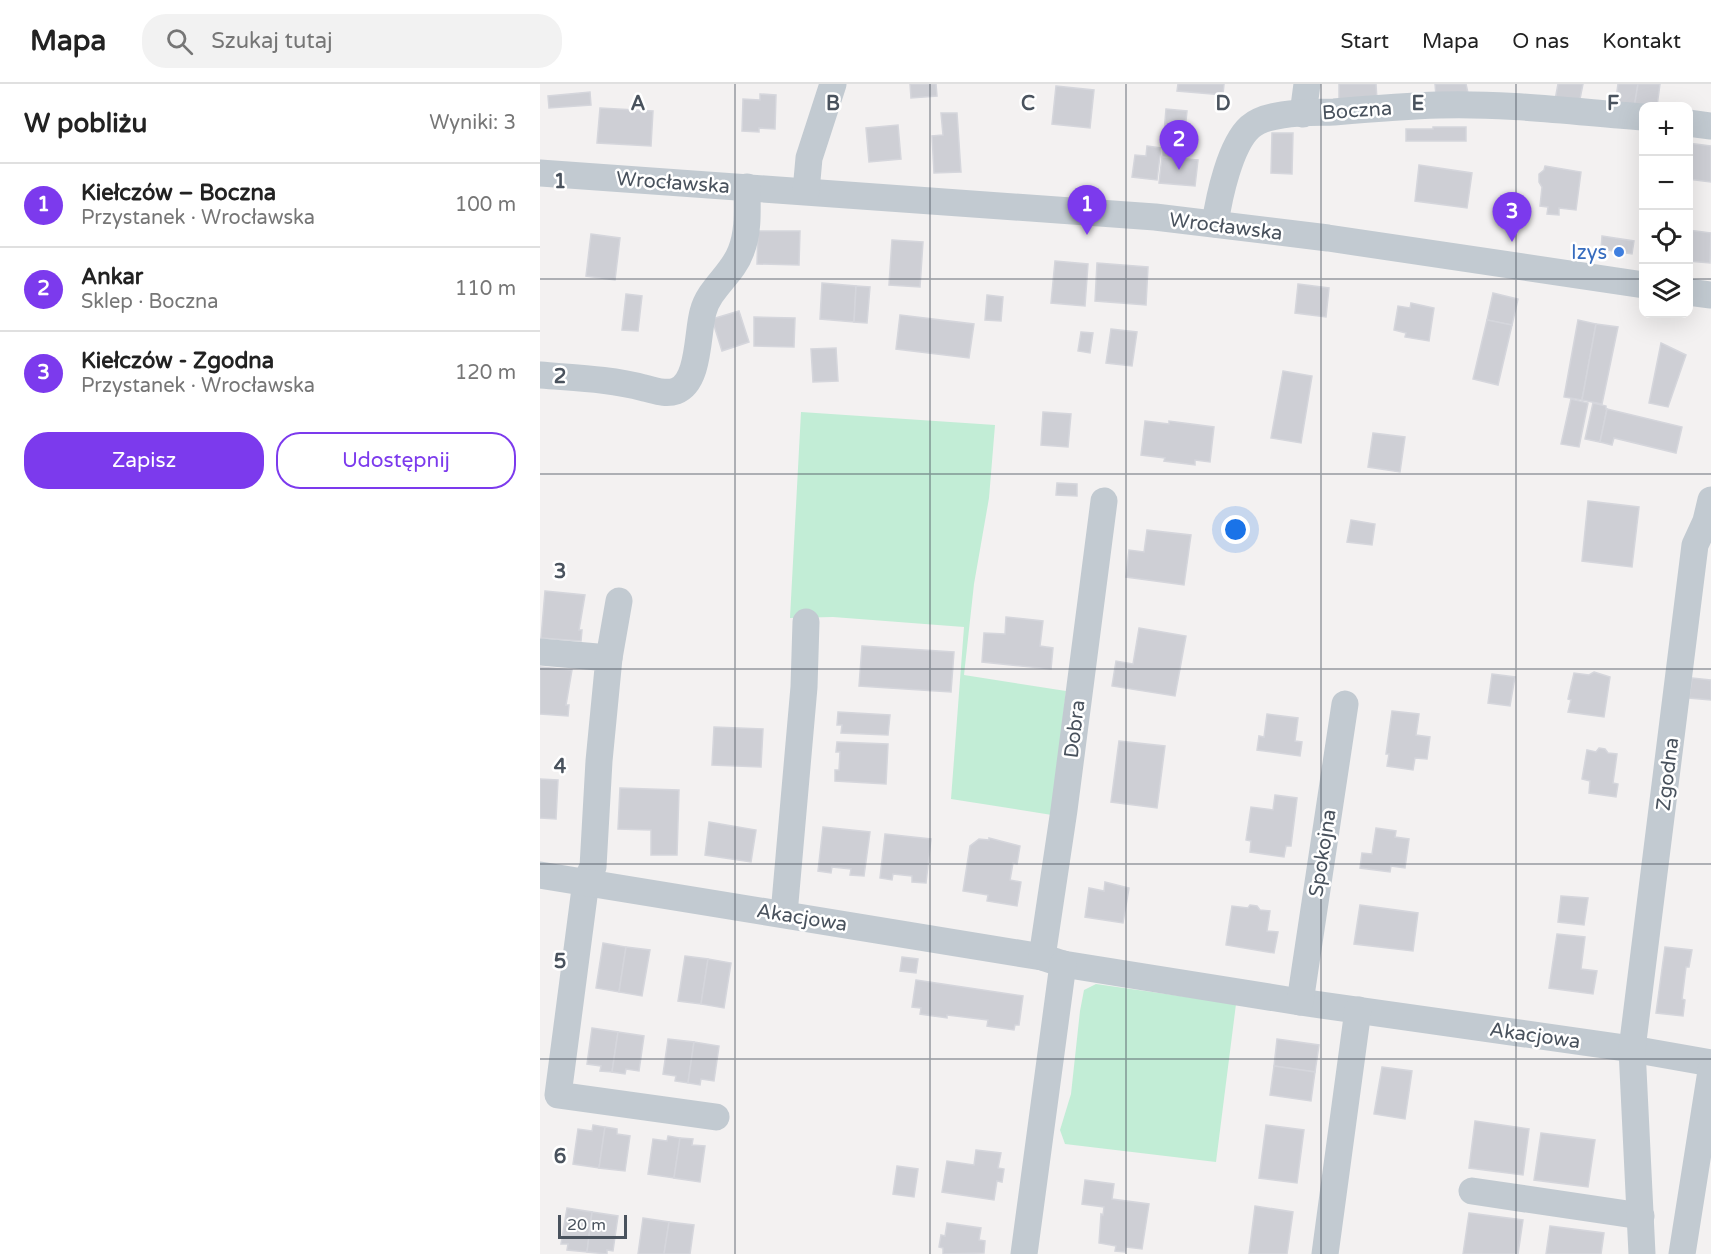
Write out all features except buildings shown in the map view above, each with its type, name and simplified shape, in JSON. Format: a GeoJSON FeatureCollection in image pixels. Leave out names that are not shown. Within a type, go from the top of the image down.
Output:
{"type":"FeatureCollection","features":[{"type":"Feature","properties":{"kind":"street"},"geometry":{"type":"LineString","coordinates":[[806,191],[809,158],[833,84]]}},
{"type":"Feature","properties":{"kind":"street"},"geometry":{"type":"LineString","coordinates":[[1303,114],[1307,84]]}},
{"type":"Feature","properties":{"kind":"street","name":"Boczna"},"geometry":{"type":"LineString","coordinates":[[1215,224],[1223,180],[1233,155],[1248,128],[1261,119],[1439,105],[1515,95],[1639,116]]}},
{"type":"Feature","properties":{"kind":"street"},"geometry":{"type":"LineString","coordinates":[[1693,124],[1711,126]]}},
{"type":"Feature","properties":{"kind":"street","name":"Wrocławska"},"geometry":{"type":"LineString","coordinates":[[540,172],[1113,214],[1215,224],[1328,238],[1639,284]]}},
{"type":"Feature","properties":{"kind":"street"},"geometry":{"type":"LineString","coordinates":[[540,375],[629,384],[666,393],[677,391],[687,382],[695,363],[706,300],[735,264],[741,251],[745,238],[747,187]]}},
{"type":"Feature","properties":{"kind":"street"},"geometry":{"type":"LineString","coordinates":[[1693,293],[1711,295]]}},
{"type":"Feature","properties":{"kind":"street","name":"Dobra"},"geometry":{"type":"LineString","coordinates":[[1052,960],[1064,810],[1104,501]]}},
{"type":"Feature","properties":{"kind":"street","name":"Zgodna"},"geometry":{"type":"LineString","coordinates":[[1642,1254],[1632,1049],[1695,545],[1709,514]]}},
{"type":"Feature","properties":{"kind":"street"},"geometry":{"type":"LineString","coordinates":[[619,601],[609,658],[599,761],[593,867],[586,881],[558,1095],[716,1117]]}},
{"type":"Feature","properties":{"kind":"street"},"geometry":{"type":"LineString","coordinates":[[784,914],[804,687],[806,622]]}},
{"type":"Feature","properties":{"kind":"street"},"geometry":{"type":"LineString","coordinates":[[540,652],[609,658]]}},
{"type":"Feature","properties":{"kind":"street","name":"Spokojna"},"geometry":{"type":"LineString","coordinates":[[1300,1002],[1345,704]]}},
{"type":"Feature","properties":{"kind":"street","name":"Akacjowa"},"geometry":{"type":"LineString","coordinates":[[540,875],[1300,1002],[1632,1049],[1711,1063]]}},
{"type":"Feature","properties":{"kind":"street"},"geometry":{"type":"LineString","coordinates":[[1024,1254],[1052,960]]}},
{"type":"Feature","properties":{"kind":"street"},"geometry":{"type":"LineString","coordinates":[[1325,1254],[1358,1010]]}},
{"type":"Feature","properties":{"kind":"street"},"geometry":{"type":"LineString","coordinates":[[1682,1254],[1711,1071]]}},
{"type":"Feature","properties":{"kind":"street"},"geometry":{"type":"LineString","coordinates":[[1472,1191],[1641,1216]]}},
{"type":"Feature","properties":{"kind":"green space"},"geometry":{"type":"Polygon","coordinates":[[[801,412],[995,425],[989,498],[974,584],[964,675],[1066,691],[1052,815],[951,799],[964,627],[833,617],[790,618],[801,412]]]}},
{"type":"Feature","properties":{"kind":"green space"},"geometry":{"type":"Polygon","coordinates":[[[1096,984],[1236,1004],[1216,1162],[1065,1144],[1060,1130],[1071,1094],[1084,990],[1096,984]]]}},
{"type":"Feature","properties":{"kind":"place","name":"Ankar"},"geometry":{"type":"Point","coordinates":[1179,170]}},
{"type":"Feature","properties":{"kind":"place","name":"Kiełczów – Boczna"},"geometry":{"type":"Point","coordinates":[1087,235]}},
{"type":"Feature","properties":{"kind":"place","name":"Kiełczów - Zgodna"},"geometry":{"type":"Point","coordinates":[1512,242]}},
{"type":"Feature","properties":{"kind":"place","name":"Izys"},"geometry":{"type":"Point","coordinates":[1619,252]}}]}
